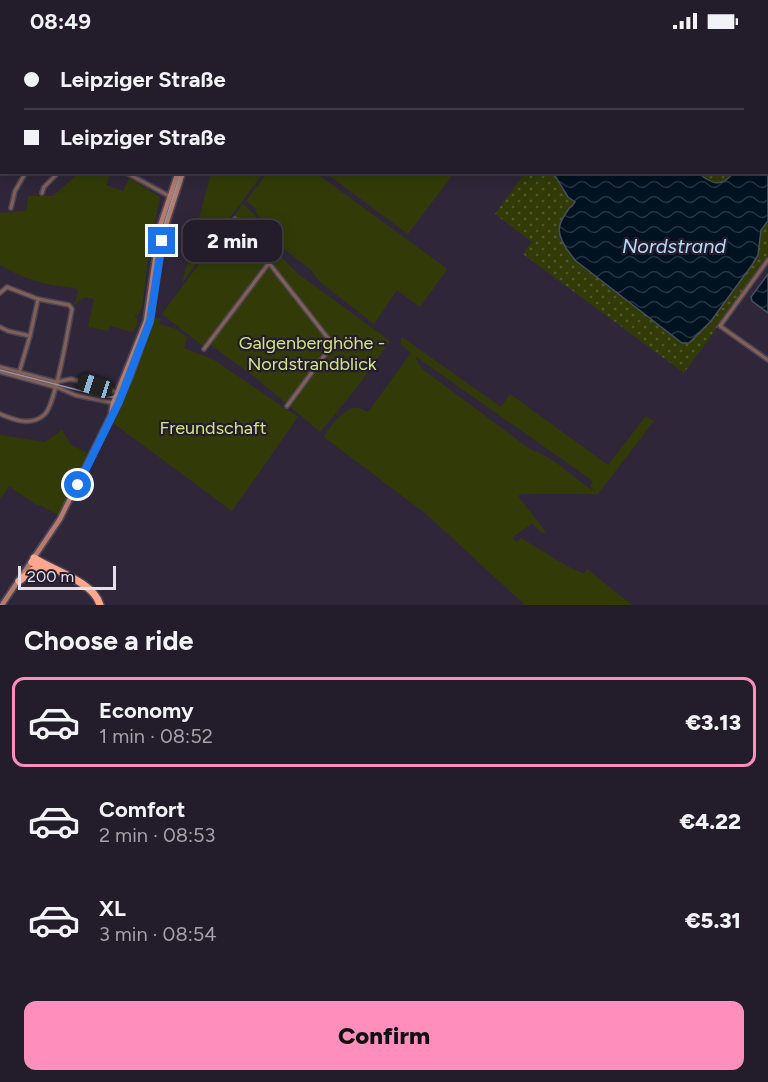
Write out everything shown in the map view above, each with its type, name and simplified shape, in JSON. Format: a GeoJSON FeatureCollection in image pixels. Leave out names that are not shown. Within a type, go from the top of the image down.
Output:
{"type":"FeatureCollection","features":[{"type":"Feature","properties":{"kind":"highway"},"geometry":{"type":"LineString","coordinates":[[33,560],[43,569],[88,592],[96,605]]}},
{"type":"Feature","properties":{"kind":"highway"},"geometry":{"type":"LineString","coordinates":[[33,560],[89,587],[100,605]]}},
{"type":"Feature","properties":{"kind":"highway"},"geometry":{"type":"LineString","coordinates":[[19,581],[33,570],[43,569]]}},
{"type":"Feature","properties":{"kind":"main road"},"geometry":{"type":"LineString","coordinates":[[2,605],[60,519],[118,401],[150,321],[162,241],[178,174]]}},
{"type":"Feature","properties":{"kind":"main road"},"geometry":{"type":"LineString","coordinates":[[118,401],[118,392],[146,321],[159,233],[182,174]]}},
{"type":"Feature","properties":{"kind":"street"},"geometry":{"type":"LineString","coordinates":[[11,208],[15,191],[25,174]]}},
{"type":"Feature","properties":{"kind":"street"},"geometry":{"type":"LineString","coordinates":[[42,192],[57,174]]}},
{"type":"Feature","properties":{"kind":"street"},"geometry":{"type":"LineString","coordinates":[[127,174],[173,197]]}},
{"type":"Feature","properties":{"kind":"street"},"geometry":{"type":"LineString","coordinates":[[235,219],[242,224],[269,263],[329,339],[331,345],[287,405]]}},
{"type":"Feature","properties":{"kind":"street"},"geometry":{"type":"LineString","coordinates":[[768,260],[720,326],[768,360]]}},
{"type":"Feature","properties":{"kind":"street"},"geometry":{"type":"LineString","coordinates":[[204,349],[269,263]]}},
{"type":"Feature","properties":{"kind":"street"},"geometry":{"type":"LineString","coordinates":[[0,293],[7,287],[38,299],[69,305],[72,309],[55,387],[50,407],[46,413],[38,419],[20,421],[0,414]]}},
{"type":"Feature","properties":{"kind":"street"},"geometry":{"type":"LineString","coordinates":[[19,373],[38,299]]}},
{"type":"Feature","properties":{"kind":"street"},"geometry":{"type":"LineString","coordinates":[[0,327],[30,336]]}},
{"type":"Feature","properties":{"kind":"street"},"geometry":{"type":"LineString","coordinates":[[0,367],[56,382],[71,379],[118,392],[118,401],[75,395],[0,372]]}},
{"type":"Feature","properties":{"kind":"green space"},"geometry":{"type":"Polygon","coordinates":[[[78,174],[111,174],[106,185],[123,191],[129,178],[160,197],[150,245],[142,307],[138,315],[134,316],[137,318],[137,325],[133,332],[110,326],[108,331],[88,327],[94,299],[85,297],[72,306],[76,301],[78,290],[75,288],[36,281],[0,265],[0,213],[26,211],[28,196],[53,196],[78,174]]]}},
{"type":"Feature","properties":{"kind":"green space"},"geometry":{"type":"Polygon","coordinates":[[[211,174],[262,174],[182,283],[211,174]]]}},
{"type":"Feature","properties":{"kind":"green space"},"geometry":{"type":"Polygon","coordinates":[[[266,174],[317,174],[446,268],[446,271],[420,307],[397,290],[374,324],[319,281],[310,269],[280,246],[256,212],[257,209],[246,201],[266,174]]]}},
{"type":"Feature","properties":{"kind":"green space"},"geometry":{"type":"Polygon","coordinates":[[[327,174],[453,174],[408,234],[327,174]]]}},
{"type":"Feature","properties":{"kind":"green space","name":"Nordstrand"},"geometry":{"type":"Polygon","coordinates":[[[524,174],[768,174],[768,258],[684,373],[523,254],[532,242],[495,214],[524,174]]]}},
{"type":"Feature","properties":{"kind":"green space","name":"Galgenberghöhe - Nordstrandblick"},"geometry":{"type":"Polygon","coordinates":[[[243,204],[271,235],[280,256],[297,273],[390,341],[355,390],[320,432],[255,377],[206,342],[203,346],[162,314],[243,204]]]}},
{"type":"Feature","properties":{"kind":"green space","name":"Freundschaft"},"geometry":{"type":"Polygon","coordinates":[[[154,318],[161,319],[159,324],[176,329],[187,337],[184,348],[214,360],[298,417],[232,511],[113,423],[154,318]]]}},
{"type":"Feature","properties":{"kind":"green space"},"geometry":{"type":"Polygon","coordinates":[[[402,337],[501,407],[510,394],[608,465],[646,416],[654,421],[598,494],[521,494],[518,496],[546,532],[542,533],[532,523],[512,538],[517,542],[521,538],[584,574],[587,569],[632,605],[525,605],[425,513],[324,437],[338,418],[348,410],[359,408],[368,412],[411,353],[400,344],[402,337]],[[415,356],[421,368],[531,450],[556,463],[597,493],[590,486],[593,481],[415,356]]]}},
{"type":"Feature","properties":{"kind":"green space"},"geometry":{"type":"Polygon","coordinates":[[[62,430],[71,445],[90,454],[60,513],[56,514],[38,506],[9,486],[0,499],[0,435],[45,442],[62,430]]]}},
{"type":"Feature","properties":{"kind":"water","name":"Nordstrand"},"geometry":{"type":"Polygon","coordinates":[[[554,174],[700,174],[716,183],[729,178],[732,174],[768,174],[768,221],[761,230],[758,255],[752,265],[711,321],[689,343],[682,343],[576,261],[561,240],[559,230],[561,223],[575,202],[568,197],[554,174]]]}},
{"type":"Feature","properties":{"kind":"water"},"geometry":{"type":"Polygon","coordinates":[[[768,274],[768,313],[752,301],[751,297],[768,274]]]}},
{"type":"Feature","properties":{"kind":"tram line"},"geometry":{"type":"LineString","coordinates":[[0,370],[105,397],[113,397],[121,392],[151,312],[161,235],[180,174]]}},
{"type":"Feature","properties":{"kind":"route"},"geometry":{"type":"LineString","coordinates":[[78,485],[116,409],[150,321],[162,241]]}}]}
